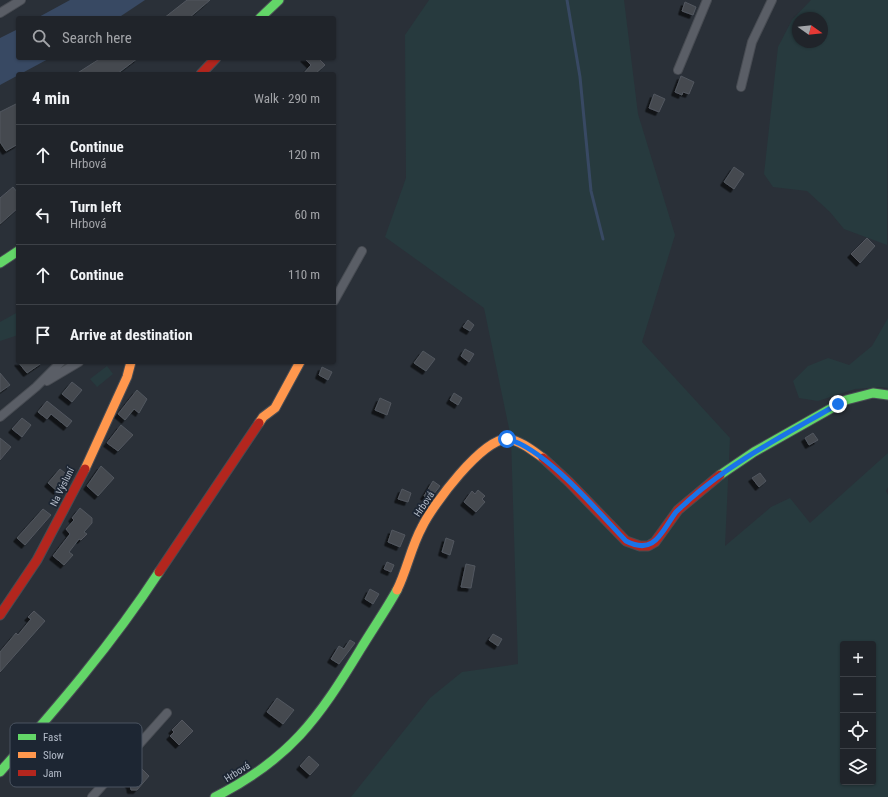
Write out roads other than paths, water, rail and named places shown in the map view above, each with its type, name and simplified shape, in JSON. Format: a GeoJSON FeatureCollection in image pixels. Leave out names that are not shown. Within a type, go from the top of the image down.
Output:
{"type":"FeatureCollection","features":[{"type":"Feature","properties":{"kind":"street"},"geometry":{"type":"LineString","coordinates":[[0,12],[20,0]]}},
{"type":"Feature","properties":{"kind":"street"},"geometry":{"type":"LineString","coordinates":[[262,16],[280,0]]}},
{"type":"Feature","properties":{"kind":"street"},"geometry":{"type":"LineString","coordinates":[[678,70],[707,0]]}},
{"type":"Feature","properties":{"kind":"street"},"geometry":{"type":"LineString","coordinates":[[741,87],[752,42],[772,0]]}},
{"type":"Feature","properties":{"kind":"street"},"geometry":{"type":"LineString","coordinates":[[203,72],[214,60]]}},
{"type":"Feature","properties":{"kind":"street"},"geometry":{"type":"LineString","coordinates":[[336,297],[362,251]]}},
{"type":"Feature","properties":{"kind":"street"},"geometry":{"type":"LineString","coordinates":[[0,264],[16,252]]}},
{"type":"Feature","properties":{"kind":"street"},"geometry":{"type":"LineString","coordinates":[[0,417],[36,387],[59,364]]}},
{"type":"Feature","properties":{"kind":"street"},"geometry":{"type":"LineString","coordinates":[[36,387],[76,364]]}},
{"type":"Feature","properties":{"kind":"street","name":"Na Výsluní"},"geometry":{"type":"LineString","coordinates":[[0,615],[23,584],[65,507],[127,377],[130,364]]}},
{"type":"Feature","properties":{"kind":"street"},"geometry":{"type":"LineString","coordinates":[[43,723],[71,692],[143,597],[263,416],[275,408],[299,364]]}},
{"type":"Feature","properties":{"kind":"street","name":"Hrbová"},"geometry":{"type":"LineString","coordinates":[[216,797],[245,781],[279,755],[304,733],[313,722],[331,698],[397,588],[421,528],[430,512],[470,463],[488,446],[498,440],[507,439],[515,441],[544,459],[626,541],[637,546],[646,546],[654,543],[677,511],[703,488],[736,463],[838,404],[872,393],[888,395]]}},
{"type":"Feature","properties":{"kind":"street"},"geometry":{"type":"LineString","coordinates":[[142,740],[167,712]]}},
{"type":"Feature","properties":{"kind":"street"},"geometry":{"type":"LineString","coordinates":[[0,772],[10,761]]}},
{"type":"Feature","properties":{"kind":"street"},"geometry":{"type":"LineString","coordinates":[[92,797],[101,787]]}},
{"type":"Feature","properties":{"kind":"water"},"geometry":{"type":"Polygon","coordinates":[[[70,0],[145,0],[121,16],[41,16],[70,0]]]}},
{"type":"Feature","properties":{"kind":"water"},"geometry":{"type":"Polygon","coordinates":[[[16,30],[16,60],[46,60],[24,72],[16,72],[16,76],[0,85],[0,38],[16,30]]]}},
{"type":"Feature","properties":{"kind":"waterway"},"geometry":{"type":"LineString","coordinates":[[567,0],[580,77],[591,191],[603,239]]}}]}
